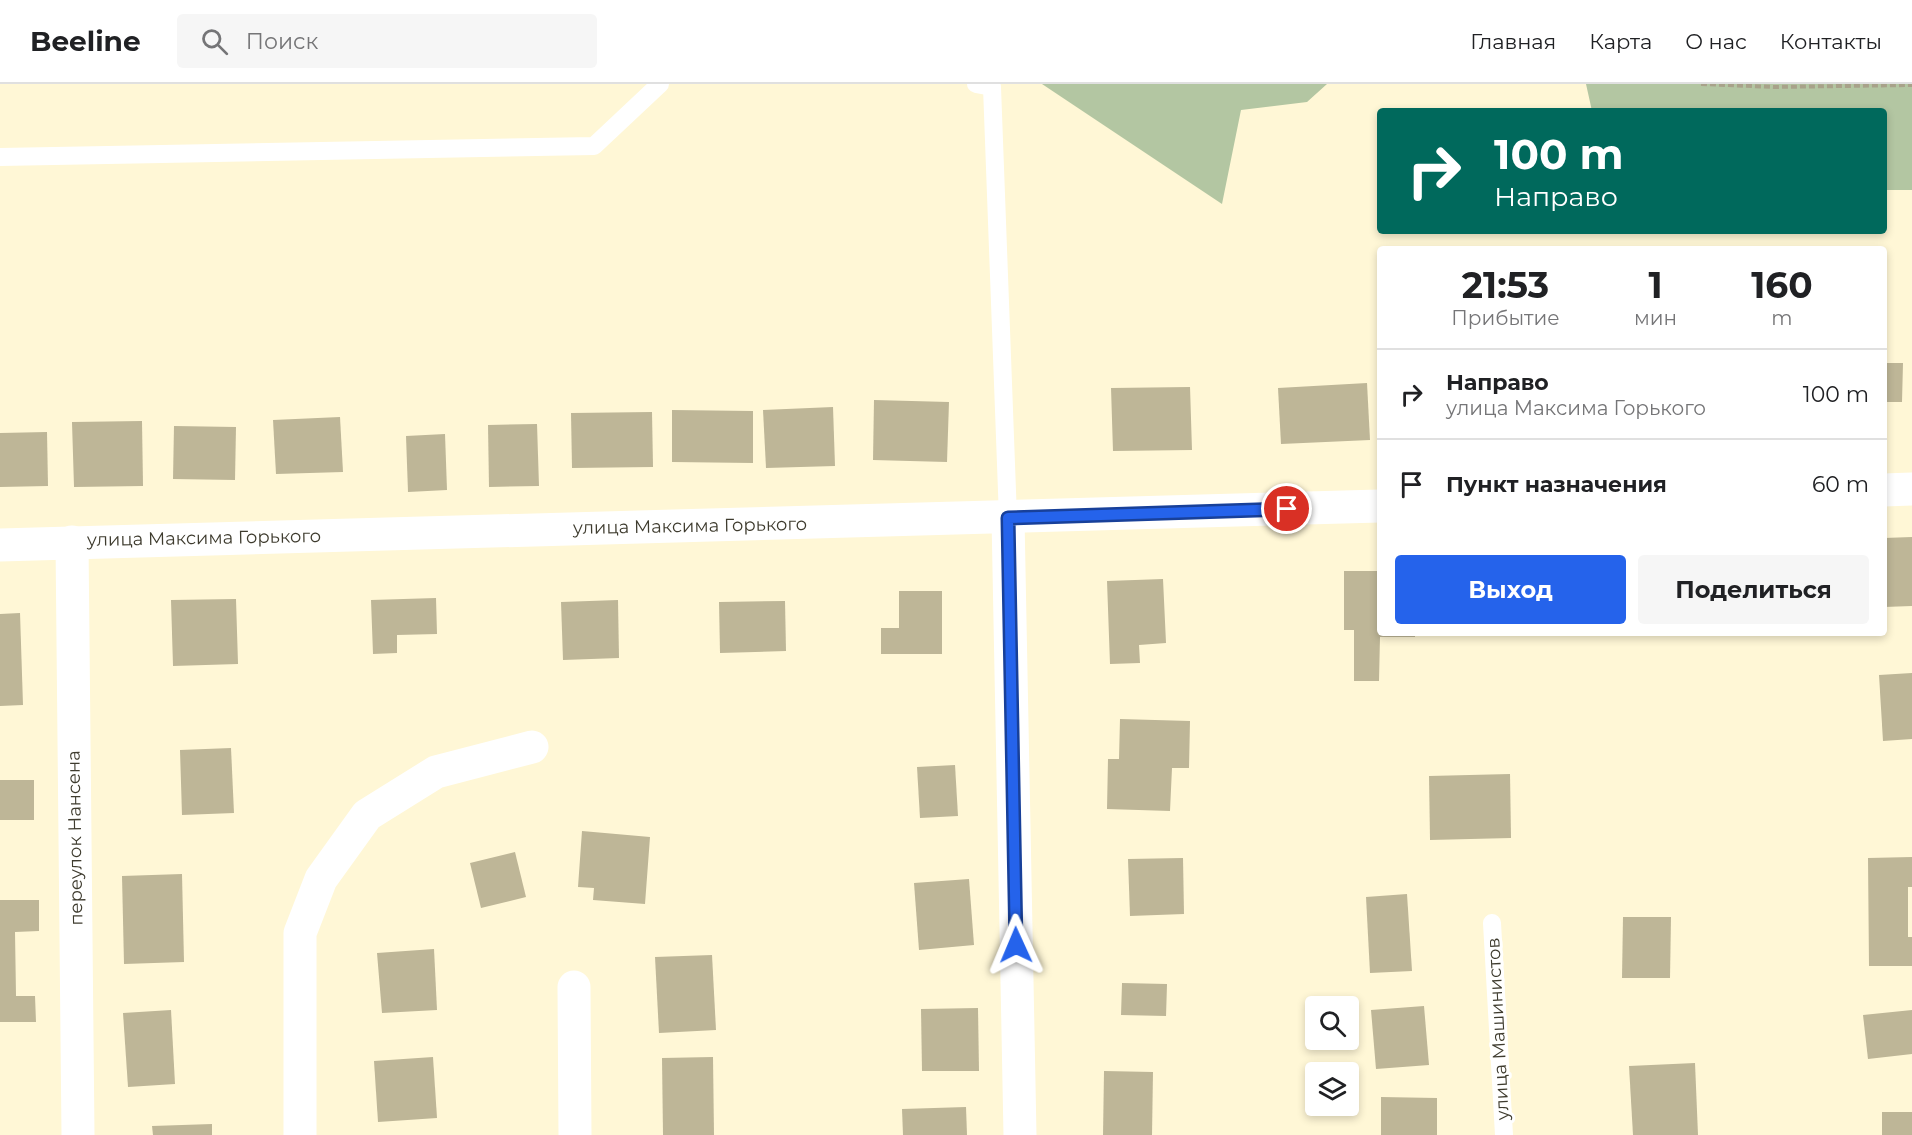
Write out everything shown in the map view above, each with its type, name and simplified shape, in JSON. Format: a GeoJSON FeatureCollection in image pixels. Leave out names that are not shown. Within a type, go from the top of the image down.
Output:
{"type":"FeatureCollection","features":[{"type":"Feature","properties":{"kind":"street"},"geometry":{"type":"LineString","coordinates":[[1887,490],[1912,489]]}},
{"type":"Feature","properties":{"kind":"street","name":"улица Максима Горького"},"geometry":{"type":"LineString","coordinates":[[0,545],[1377,506]]}},
{"type":"Feature","properties":{"kind":"street"},"geometry":{"type":"LineString","coordinates":[[1008,518],[1020,1135]]}},
{"type":"Feature","properties":{"kind":"street","name":"переулок Нансена"},"geometry":{"type":"LineString","coordinates":[[72,542],[78,1135]]}},
{"type":"Feature","properties":{"kind":"street"},"geometry":{"type":"LineString","coordinates":[[300,1135],[300,933],[321,879],[367,815],[377,808],[436,772],[531,747]]}},
{"type":"Feature","properties":{"kind":"street"},"geometry":{"type":"LineString","coordinates":[[574,987],[575,1135]]}},
{"type":"Feature","properties":{"kind":"lane"},"geometry":{"type":"LineString","coordinates":[[0,157],[594,146],[660,84]]}},
{"type":"Feature","properties":{"kind":"lane"},"geometry":{"type":"LineString","coordinates":[[976,84],[992,87],[1008,518]]}},
{"type":"Feature","properties":{"kind":"lane","name":"улица Машинистов"},"geometry":{"type":"LineString","coordinates":[[1492,923],[1504,1135]]}},
{"type":"Feature","properties":{"kind":"path"},"geometry":{"type":"LineString","coordinates":[[1701,84],[1773,87],[1912,85]]}},
{"type":"Feature","properties":{"kind":"green space"},"geometry":{"type":"Polygon","coordinates":[[[1042,84],[1327,84],[1307,102],[1241,110],[1222,204],[1042,84]]]}},
{"type":"Feature","properties":{"kind":"green space"},"geometry":{"type":"Polygon","coordinates":[[[1586,84],[1912,84],[1912,190],[1887,190],[1887,108],[1591,108],[1586,84]]]}},
{"type":"Feature","properties":{"kind":"building"},"geometry":{"type":"Polygon","coordinates":[[[1887,363],[1903,363],[1902,402],[1887,402],[1887,363]]]}},
{"type":"Feature","properties":{"kind":"building"},"geometry":{"type":"Polygon","coordinates":[[[1367,383],[1370,440],[1281,444],[1278,388],[1367,383]]]}},
{"type":"Feature","properties":{"kind":"building"},"geometry":{"type":"Polygon","coordinates":[[[1190,387],[1192,450],[1113,451],[1111,388],[1190,387]]]}},
{"type":"Feature","properties":{"kind":"building"},"geometry":{"type":"Polygon","coordinates":[[[874,400],[949,402],[947,462],[873,460],[874,400]]]}},
{"type":"Feature","properties":{"kind":"building"},"geometry":{"type":"Polygon","coordinates":[[[833,407],[835,466],[766,468],[763,410],[833,407]]]}},
{"type":"Feature","properties":{"kind":"building"},"geometry":{"type":"Polygon","coordinates":[[[672,410],[753,411],[753,463],[672,462],[672,410]]]}},
{"type":"Feature","properties":{"kind":"building"},"geometry":{"type":"Polygon","coordinates":[[[652,412],[653,467],[572,468],[571,413],[652,412]]]}},
{"type":"Feature","properties":{"kind":"building"},"geometry":{"type":"Polygon","coordinates":[[[340,417],[343,472],[276,474],[273,420],[340,417]]]}},
{"type":"Feature","properties":{"kind":"building"},"geometry":{"type":"Polygon","coordinates":[[[142,421],[143,486],[74,487],[72,422],[142,421]]]}},
{"type":"Feature","properties":{"kind":"building"},"geometry":{"type":"Polygon","coordinates":[[[537,424],[539,486],[489,487],[488,425],[537,424]]]}},
{"type":"Feature","properties":{"kind":"building"},"geometry":{"type":"Polygon","coordinates":[[[174,426],[236,427],[235,480],[173,479],[174,426]]]}},
{"type":"Feature","properties":{"kind":"building"},"geometry":{"type":"Polygon","coordinates":[[[47,432],[48,486],[0,487],[0,433],[47,432]]]}},
{"type":"Feature","properties":{"kind":"building"},"geometry":{"type":"Polygon","coordinates":[[[445,434],[447,490],[408,492],[406,436],[445,434]]]}},
{"type":"Feature","properties":{"kind":"building"},"geometry":{"type":"Polygon","coordinates":[[[1912,537],[1912,606],[1887,607],[1887,538],[1912,537]]]}},
{"type":"Feature","properties":{"kind":"building"},"geometry":{"type":"Polygon","coordinates":[[[1344,571],[1377,571],[1377,636],[1415,637],[1380,637],[1379,681],[1354,681],[1354,630],[1344,630],[1344,571]]]}},
{"type":"Feature","properties":{"kind":"building"},"geometry":{"type":"Polygon","coordinates":[[[1163,579],[1166,643],[1139,645],[1140,663],[1110,664],[1107,581],[1163,579]]]}},
{"type":"Feature","properties":{"kind":"building"},"geometry":{"type":"Polygon","coordinates":[[[899,591],[942,591],[942,654],[881,654],[881,628],[899,628],[899,591]]]}},
{"type":"Feature","properties":{"kind":"building"},"geometry":{"type":"Polygon","coordinates":[[[436,598],[437,634],[397,635],[397,653],[373,654],[371,600],[436,598]]]}},
{"type":"Feature","properties":{"kind":"building"},"geometry":{"type":"Polygon","coordinates":[[[236,599],[238,664],[173,666],[171,600],[236,599]]]}},
{"type":"Feature","properties":{"kind":"building"},"geometry":{"type":"Polygon","coordinates":[[[618,600],[619,658],[563,660],[561,602],[618,600]]]}},
{"type":"Feature","properties":{"kind":"building"},"geometry":{"type":"Polygon","coordinates":[[[785,601],[786,651],[720,653],[719,602],[785,601]]]}},
{"type":"Feature","properties":{"kind":"building"},"geometry":{"type":"Polygon","coordinates":[[[20,613],[23,705],[0,706],[0,614],[20,613]]]}},
{"type":"Feature","properties":{"kind":"building"},"geometry":{"type":"Polygon","coordinates":[[[1912,673],[1912,739],[1883,741],[1879,675],[1912,673]]]}},
{"type":"Feature","properties":{"kind":"building"},"geometry":{"type":"Polygon","coordinates":[[[1120,719],[1190,721],[1189,768],[1172,768],[1170,811],[1107,809],[1108,759],[1119,759],[1120,719]]]}},
{"type":"Feature","properties":{"kind":"building"},"geometry":{"type":"Polygon","coordinates":[[[231,748],[234,813],[182,815],[180,750],[231,748]]]}},
{"type":"Feature","properties":{"kind":"building"},"geometry":{"type":"Polygon","coordinates":[[[955,765],[958,816],[920,818],[917,767],[955,765]]]}},
{"type":"Feature","properties":{"kind":"building"},"geometry":{"type":"Polygon","coordinates":[[[1510,774],[1511,838],[1430,840],[1429,776],[1510,774]]]}},
{"type":"Feature","properties":{"kind":"building"},"geometry":{"type":"Polygon","coordinates":[[[0,780],[34,780],[34,820],[0,820],[0,780]]]}},
{"type":"Feature","properties":{"kind":"building"},"geometry":{"type":"Polygon","coordinates":[[[582,831],[650,837],[645,904],[593,900],[594,888],[578,887],[582,831]]]}},
{"type":"Feature","properties":{"kind":"building"},"geometry":{"type":"Polygon","coordinates":[[[515,852],[526,897],[481,908],[470,863],[515,852]]]}},
{"type":"Feature","properties":{"kind":"building"},"geometry":{"type":"Polygon","coordinates":[[[1912,857],[1912,887],[1908,887],[1908,937],[1912,937],[1912,966],[1869,966],[1868,858],[1912,857]]]}},
{"type":"Feature","properties":{"kind":"building"},"geometry":{"type":"Polygon","coordinates":[[[1183,858],[1184,914],[1130,916],[1128,859],[1183,858]]]}},
{"type":"Feature","properties":{"kind":"building"},"geometry":{"type":"Polygon","coordinates":[[[182,874],[184,962],[124,964],[122,876],[182,874]]]}},
{"type":"Feature","properties":{"kind":"building"},"geometry":{"type":"Polygon","coordinates":[[[969,879],[974,945],[919,950],[914,883],[969,879]]]}},
{"type":"Feature","properties":{"kind":"building"},"geometry":{"type":"Polygon","coordinates":[[[1407,894],[1412,971],[1370,973],[1366,897],[1407,894]]]}},
{"type":"Feature","properties":{"kind":"building"},"geometry":{"type":"Polygon","coordinates":[[[0,900],[39,900],[39,931],[15,932],[16,996],[35,996],[36,1022],[0,1022],[0,900]]]}},
{"type":"Feature","properties":{"kind":"building"},"geometry":{"type":"Polygon","coordinates":[[[1623,917],[1671,917],[1670,978],[1622,978],[1623,917]]]}},
{"type":"Feature","properties":{"kind":"building"},"geometry":{"type":"Polygon","coordinates":[[[434,949],[437,1010],[382,1013],[377,953],[434,949]]]}},
{"type":"Feature","properties":{"kind":"building"},"geometry":{"type":"Polygon","coordinates":[[[712,955],[716,1030],[659,1033],[655,957],[712,955]]]}},
{"type":"Feature","properties":{"kind":"building"},"geometry":{"type":"Polygon","coordinates":[[[1122,983],[1167,984],[1166,1016],[1121,1015],[1122,983]]]}},
{"type":"Feature","properties":{"kind":"building"},"geometry":{"type":"Polygon","coordinates":[[[1424,1006],[1429,1065],[1376,1069],[1371,1010],[1424,1006]]]}},
{"type":"Feature","properties":{"kind":"building"},"geometry":{"type":"Polygon","coordinates":[[[978,1008],[979,1071],[922,1071],[921,1009],[978,1008]]]}},
{"type":"Feature","properties":{"kind":"building"},"geometry":{"type":"Polygon","coordinates":[[[171,1010],[175,1084],[128,1087],[123,1013],[171,1010]]]}},
{"type":"Feature","properties":{"kind":"building"},"geometry":{"type":"Polygon","coordinates":[[[1912,1010],[1912,1054],[1868,1059],[1863,1015],[1912,1010]]]}},
{"type":"Feature","properties":{"kind":"building"},"geometry":{"type":"Polygon","coordinates":[[[433,1057],[437,1118],[378,1122],[374,1061],[433,1057]]]}},
{"type":"Feature","properties":{"kind":"building"},"geometry":{"type":"Polygon","coordinates":[[[713,1057],[714,1135],[663,1135],[662,1058],[713,1057]]]}},
{"type":"Feature","properties":{"kind":"building"},"geometry":{"type":"Polygon","coordinates":[[[1695,1063],[1698,1135],[1633,1135],[1629,1066],[1695,1063]]]}},
{"type":"Feature","properties":{"kind":"building"},"geometry":{"type":"Polygon","coordinates":[[[1104,1071],[1153,1072],[1152,1135],[1103,1135],[1104,1071]]]}},
{"type":"Feature","properties":{"kind":"building"},"geometry":{"type":"Polygon","coordinates":[[[1381,1097],[1437,1098],[1437,1135],[1381,1135],[1381,1097]]]}},
{"type":"Feature","properties":{"kind":"building"},"geometry":{"type":"Polygon","coordinates":[[[966,1107],[967,1135],[903,1135],[902,1109],[966,1107]]]}},
{"type":"Feature","properties":{"kind":"building"},"geometry":{"type":"Polygon","coordinates":[[[1882,1112],[1912,1112],[1912,1135],[1882,1135],[1882,1112]]]}},
{"type":"Feature","properties":{"kind":"building"},"geometry":{"type":"Polygon","coordinates":[[[212,1124],[212,1135],[153,1135],[152,1126],[212,1124]]]}},
{"type":"Feature","properties":{"kind":"route"},"geometry":{"type":"LineString","coordinates":[[1016,945],[1008,518],[1287,509]]}}]}
